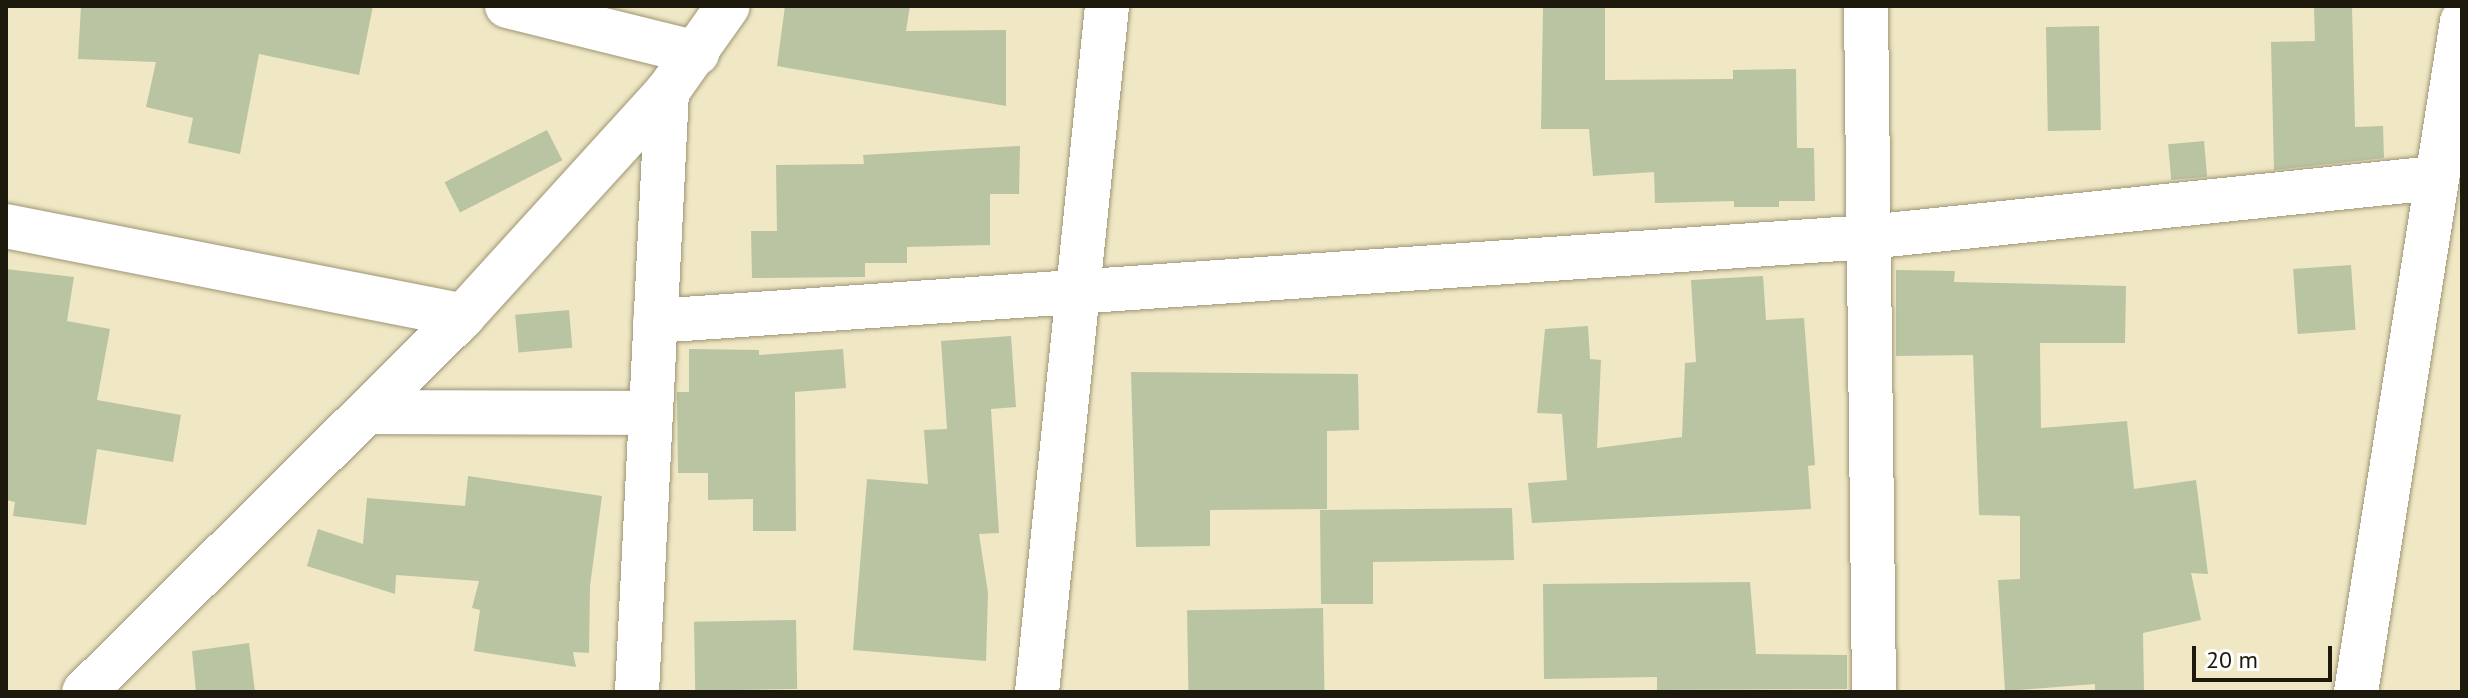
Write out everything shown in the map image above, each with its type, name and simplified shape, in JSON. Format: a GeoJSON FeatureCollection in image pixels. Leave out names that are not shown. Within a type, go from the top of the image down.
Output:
{"type":"FeatureCollection","features":[{"type":"Feature","properties":{"kind":"street"},"geometry":{"type":"LineString","coordinates":[[507,6],[697,53]]}},
{"type":"Feature","properties":{"kind":"street"},"geometry":{"type":"LineString","coordinates":[[84,692],[372,412],[463,316],[667,92],[728,6]]}},
{"type":"Feature","properties":{"kind":"street"},"geometry":{"type":"LineString","coordinates":[[1037,692],[1107,6]]}},
{"type":"Feature","properties":{"kind":"street"},"geometry":{"type":"LineString","coordinates":[[1866,6],[1874,692]]}},
{"type":"Feature","properties":{"kind":"street"},"geometry":{"type":"LineString","coordinates":[[2356,692],[2434,178],[2460,42]]}},
{"type":"Feature","properties":{"kind":"street"},"geometry":{"type":"LineString","coordinates":[[637,692],[667,92]]}},
{"type":"Feature","properties":{"kind":"street"},"geometry":{"type":"LineString","coordinates":[[655,321],[1868,237],[2434,178]]}},
{"type":"Feature","properties":{"kind":"street"},"geometry":{"type":"LineString","coordinates":[[6,226],[463,316]]}},
{"type":"Feature","properties":{"kind":"street"},"geometry":{"type":"LineString","coordinates":[[372,412],[649,413]]}},
{"type":"Feature","properties":{"kind":"building"},"geometry":{"type":"Polygon","coordinates":[[[81,6],[373,6],[359,75],[259,54],[240,154],[188,143],[193,118],[146,107],[156,62],[78,59],[81,6]]]}},
{"type":"Feature","properties":{"kind":"building"},"geometry":{"type":"Polygon","coordinates":[[[785,6],[910,6],[906,31],[1006,30],[1006,106],[777,66],[785,6]]]}},
{"type":"Feature","properties":{"kind":"building"},"geometry":{"type":"Polygon","coordinates":[[[1543,6],[1605,6],[1605,80],[1733,79],[1733,70],[1796,69],[1797,148],[1814,148],[1815,201],[1779,201],[1779,207],[1734,207],[1734,201],[1655,203],[1654,172],[1593,176],[1589,129],[1541,129],[1543,6]]]}},
{"type":"Feature","properties":{"kind":"building"},"geometry":{"type":"Polygon","coordinates":[[[2352,6],[2355,127],[2383,126],[2384,158],[2274,170],[2271,42],[2315,41],[2314,7],[2352,6]]]}},
{"type":"Feature","properties":{"kind":"building"},"geometry":{"type":"Polygon","coordinates":[[[2099,26],[2101,130],[2048,131],[2046,27],[2099,26]]]}},
{"type":"Feature","properties":{"kind":"building"},"geometry":{"type":"Polygon","coordinates":[[[547,130],[562,160],[460,213],[445,182],[547,130]]]}},
{"type":"Feature","properties":{"kind":"building"},"geometry":{"type":"Polygon","coordinates":[[[2204,141],[2207,177],[2171,180],[2168,144],[2204,141]]]}},
{"type":"Feature","properties":{"kind":"building"},"geometry":{"type":"Polygon","coordinates":[[[1020,146],[1019,194],[990,194],[990,245],[907,247],[907,263],[865,263],[865,277],[752,278],[751,231],[777,231],[776,165],[864,164],[863,155],[1020,146]]]}},
{"type":"Feature","properties":{"kind":"building"},"geometry":{"type":"Polygon","coordinates":[[[2351,265],[2356,330],[2298,334],[2293,269],[2351,265]]]}},
{"type":"Feature","properties":{"kind":"building"},"geometry":{"type":"Polygon","coordinates":[[[6,269],[74,277],[67,321],[110,329],[97,400],[181,415],[173,462],[97,449],[86,525],[13,516],[15,502],[6,500],[6,269]]]}},
{"type":"Feature","properties":{"kind":"building"},"geometry":{"type":"Polygon","coordinates":[[[1896,270],[1955,271],[1954,282],[2126,286],[2125,343],[2040,343],[2041,428],[2127,421],[2134,489],[2196,480],[2208,574],[2191,573],[2201,620],[2143,633],[2144,692],[2095,692],[2095,684],[2005,691],[1998,580],[2020,579],[2020,516],[1979,515],[1973,355],[1896,356],[1896,270]]]}},
{"type":"Feature","properties":{"kind":"building"},"geometry":{"type":"Polygon","coordinates":[[[1763,276],[1766,320],[1804,318],[1815,465],[1808,466],[1811,509],[1532,523],[1528,483],[1567,480],[1562,414],[1537,413],[1545,329],[1588,326],[1590,359],[1601,360],[1597,448],[1682,437],[1685,363],[1696,362],[1691,280],[1763,276]]]}},
{"type":"Feature","properties":{"kind":"building"},"geometry":{"type":"Polygon","coordinates":[[[569,310],[572,348],[519,353],[515,315],[569,310]]]}},
{"type":"Feature","properties":{"kind":"building"},"geometry":{"type":"Polygon","coordinates":[[[1011,336],[1016,407],[991,409],[999,533],[979,534],[988,593],[986,661],[853,650],[867,479],[928,484],[924,430],[947,429],[941,341],[1011,336]]]}},
{"type":"Feature","properties":{"kind":"building"},"geometry":{"type":"Polygon","coordinates":[[[689,349],[759,350],[759,355],[843,349],[846,388],[795,392],[796,531],[753,531],[753,499],[708,500],[708,473],[678,473],[677,392],[689,392],[689,349]]]}},
{"type":"Feature","properties":{"kind":"building"},"geometry":{"type":"Polygon","coordinates":[[[1131,372],[1358,374],[1359,430],[1327,431],[1327,509],[1210,510],[1210,546],[1136,547],[1131,372]]]}},
{"type":"Feature","properties":{"kind":"building"},"geometry":{"type":"Polygon","coordinates":[[[468,476],[602,496],[590,586],[589,653],[573,652],[576,667],[474,651],[480,610],[472,608],[479,581],[396,575],[395,594],[307,566],[318,529],[363,544],[367,498],[465,506],[468,476]]]}},
{"type":"Feature","properties":{"kind":"building"},"geometry":{"type":"Polygon","coordinates":[[[1512,508],[1514,560],[1373,562],[1373,604],[1321,604],[1320,510],[1512,508]]]}},
{"type":"Feature","properties":{"kind":"building"},"geometry":{"type":"Polygon","coordinates":[[[1750,582],[1756,654],[1847,655],[1847,689],[1657,690],[1657,677],[1544,679],[1543,584],[1750,582]]]}},
{"type":"Feature","properties":{"kind":"building"},"geometry":{"type":"Polygon","coordinates":[[[1323,608],[1324,692],[1188,692],[1187,610],[1323,608]]]}},
{"type":"Feature","properties":{"kind":"building"},"geometry":{"type":"Polygon","coordinates":[[[796,620],[797,689],[695,691],[694,622],[796,620]]]}},
{"type":"Feature","properties":{"kind":"building"},"geometry":{"type":"Polygon","coordinates":[[[249,643],[255,692],[196,692],[192,651],[249,643]]]}}]}
